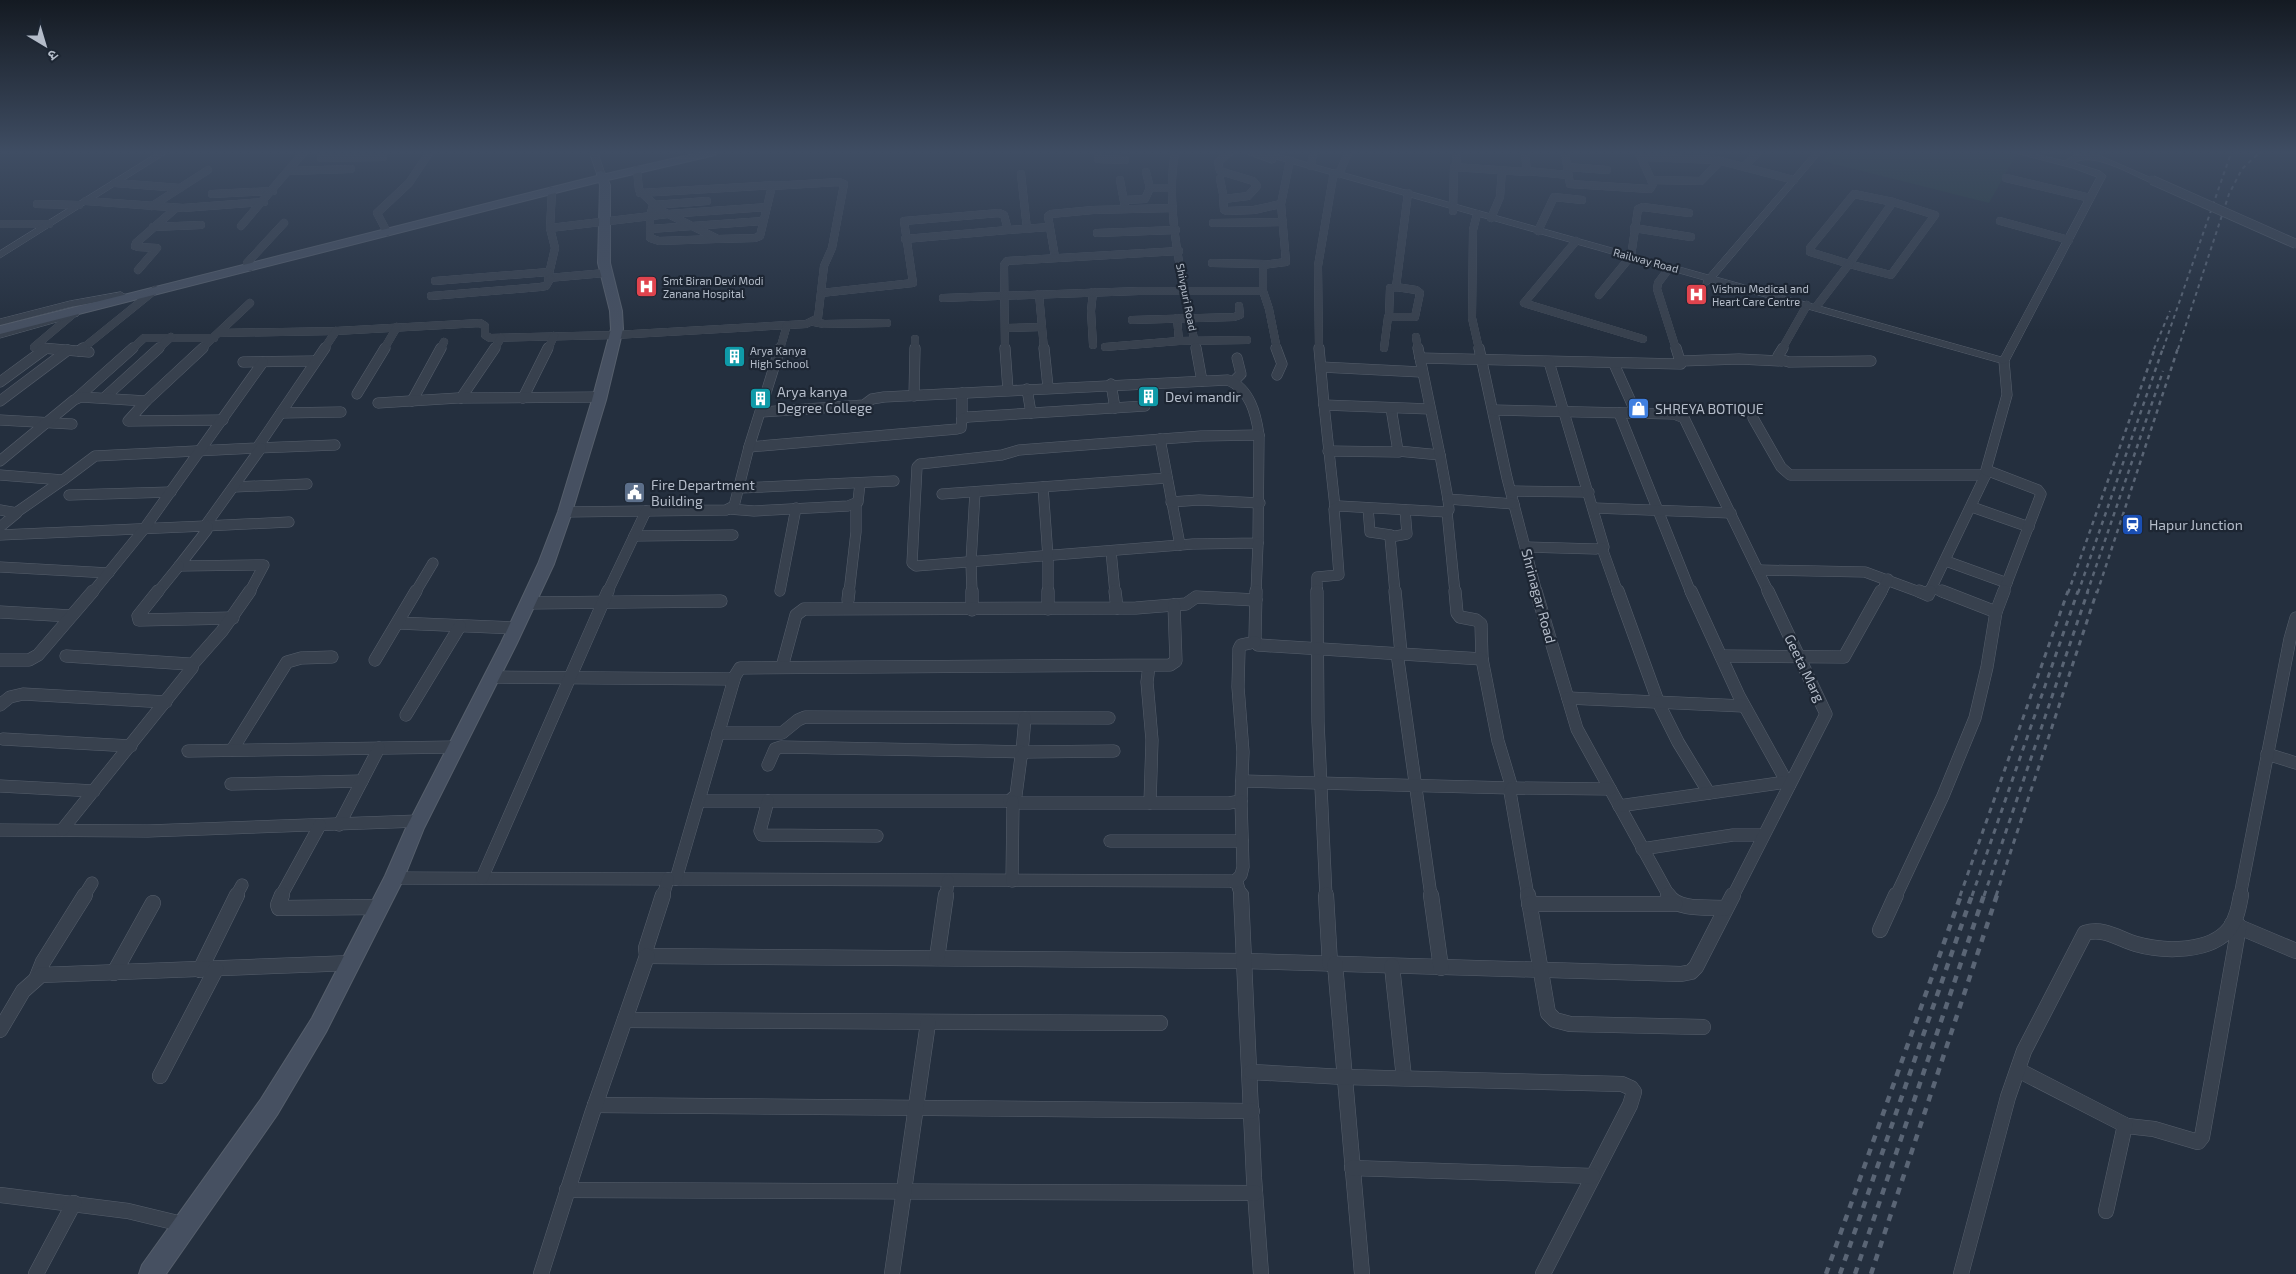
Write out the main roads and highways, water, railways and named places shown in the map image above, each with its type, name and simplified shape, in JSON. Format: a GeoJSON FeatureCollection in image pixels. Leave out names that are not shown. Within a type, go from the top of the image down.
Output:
{"type":"FeatureCollection","features":[{"type":"Feature","properties":{"kind":"main road"},"geometry":{"type":"LineString","coordinates":[[0,330],[120,297],[459,212]]}},
{"type":"Feature","properties":{"kind":"main road"},"geometry":{"type":"LineString","coordinates":[[151,1274],[269,1106],[319,1025],[394,878],[418,821],[492,677],[546,564],[565,512],[600,397],[615,335],[616,311],[605,274],[604,212]]}},
{"type":"Feature","properties":{"kind":"main road"},"geometry":{"type":"LineString","coordinates":[[120,297],[155,290],[179,282]]}},
{"type":"Feature","properties":{"kind":"main road"},"geometry":{"type":"LineString","coordinates":[[0,323],[42,317]]}},
{"type":"Feature","properties":{"kind":"railway"},"geometry":{"type":"LineString","coordinates":[[2163,349],[2210,212]]}},
{"type":"Feature","properties":{"kind":"railway"},"geometry":{"type":"LineString","coordinates":[[2178,349],[2223,212]]}},
{"type":"Feature","properties":{"kind":"railway"},"geometry":{"type":"LineString","coordinates":[[2154,349],[2170,311]]}},
{"type":"Feature","properties":{"kind":"railway"},"geometry":{"type":"LineString","coordinates":[[2068,593],[2155,348]]}},
{"type":"Feature","properties":{"kind":"railway"},"geometry":{"type":"LineString","coordinates":[[2078,593],[2163,348]]}},
{"type":"Feature","properties":{"kind":"railway"},"geometry":{"type":"LineString","coordinates":[[2097,593],[2178,348]]}},
{"type":"Feature","properties":{"kind":"railway"},"geometry":{"type":"LineString","coordinates":[[2087,593],[2163,371]]}},
{"type":"Feature","properties":{"kind":"railway"},"geometry":{"type":"LineString","coordinates":[[1960,896],[2068,591]]}},
{"type":"Feature","properties":{"kind":"railway"},"geometry":{"type":"LineString","coordinates":[[1972,896],[2078,591]]}},
{"type":"Feature","properties":{"kind":"railway"},"geometry":{"type":"LineString","coordinates":[[1984,896],[2088,591]]}},
{"type":"Feature","properties":{"kind":"railway"},"geometry":{"type":"LineString","coordinates":[[1996,896],[2097,591]]}},
{"type":"Feature","properties":{"kind":"railway"},"geometry":{"type":"LineString","coordinates":[[1826,1274],[1961,895]]}},
{"type":"Feature","properties":{"kind":"railway"},"geometry":{"type":"LineString","coordinates":[[1840,1274],[1972,895]]}},
{"type":"Feature","properties":{"kind":"railway"},"geometry":{"type":"LineString","coordinates":[[1855,1274],[1984,895]]}},
{"type":"Feature","properties":{"kind":"railway"},"geometry":{"type":"LineString","coordinates":[[1871,1274],[1997,895]]}},
{"type":"Feature","properties":{"kind":"place","name":"Smt Biran Devi Modi Zanana Hospital"},"geometry":{"type":"Point","coordinates":[647,286]}},
{"type":"Feature","properties":{"kind":"place","name":"Vishnu Medical and Heart Care Centre"},"geometry":{"type":"Point","coordinates":[1696,294]}},
{"type":"Feature","properties":{"kind":"place","name":"Arya Kanya High School"},"geometry":{"type":"Point","coordinates":[734,356]}},
{"type":"Feature","properties":{"kind":"place","name":"Devi mandir"},"geometry":{"type":"Point","coordinates":[1149,396]}},
{"type":"Feature","properties":{"kind":"place","name":"Arya kanya Degree College"},"geometry":{"type":"Point","coordinates":[761,399]}},
{"type":"Feature","properties":{"kind":"place","name":"SHREYA BOTIQUE"},"geometry":{"type":"Point","coordinates":[1639,408]}},
{"type":"Feature","properties":{"kind":"place","name":"Fire Department Building"},"geometry":{"type":"Point","coordinates":[635,492]}},
{"type":"Feature","properties":{"kind":"place","name":"Hapur Junction"},"geometry":{"type":"Point","coordinates":[2133,524]}}]}
